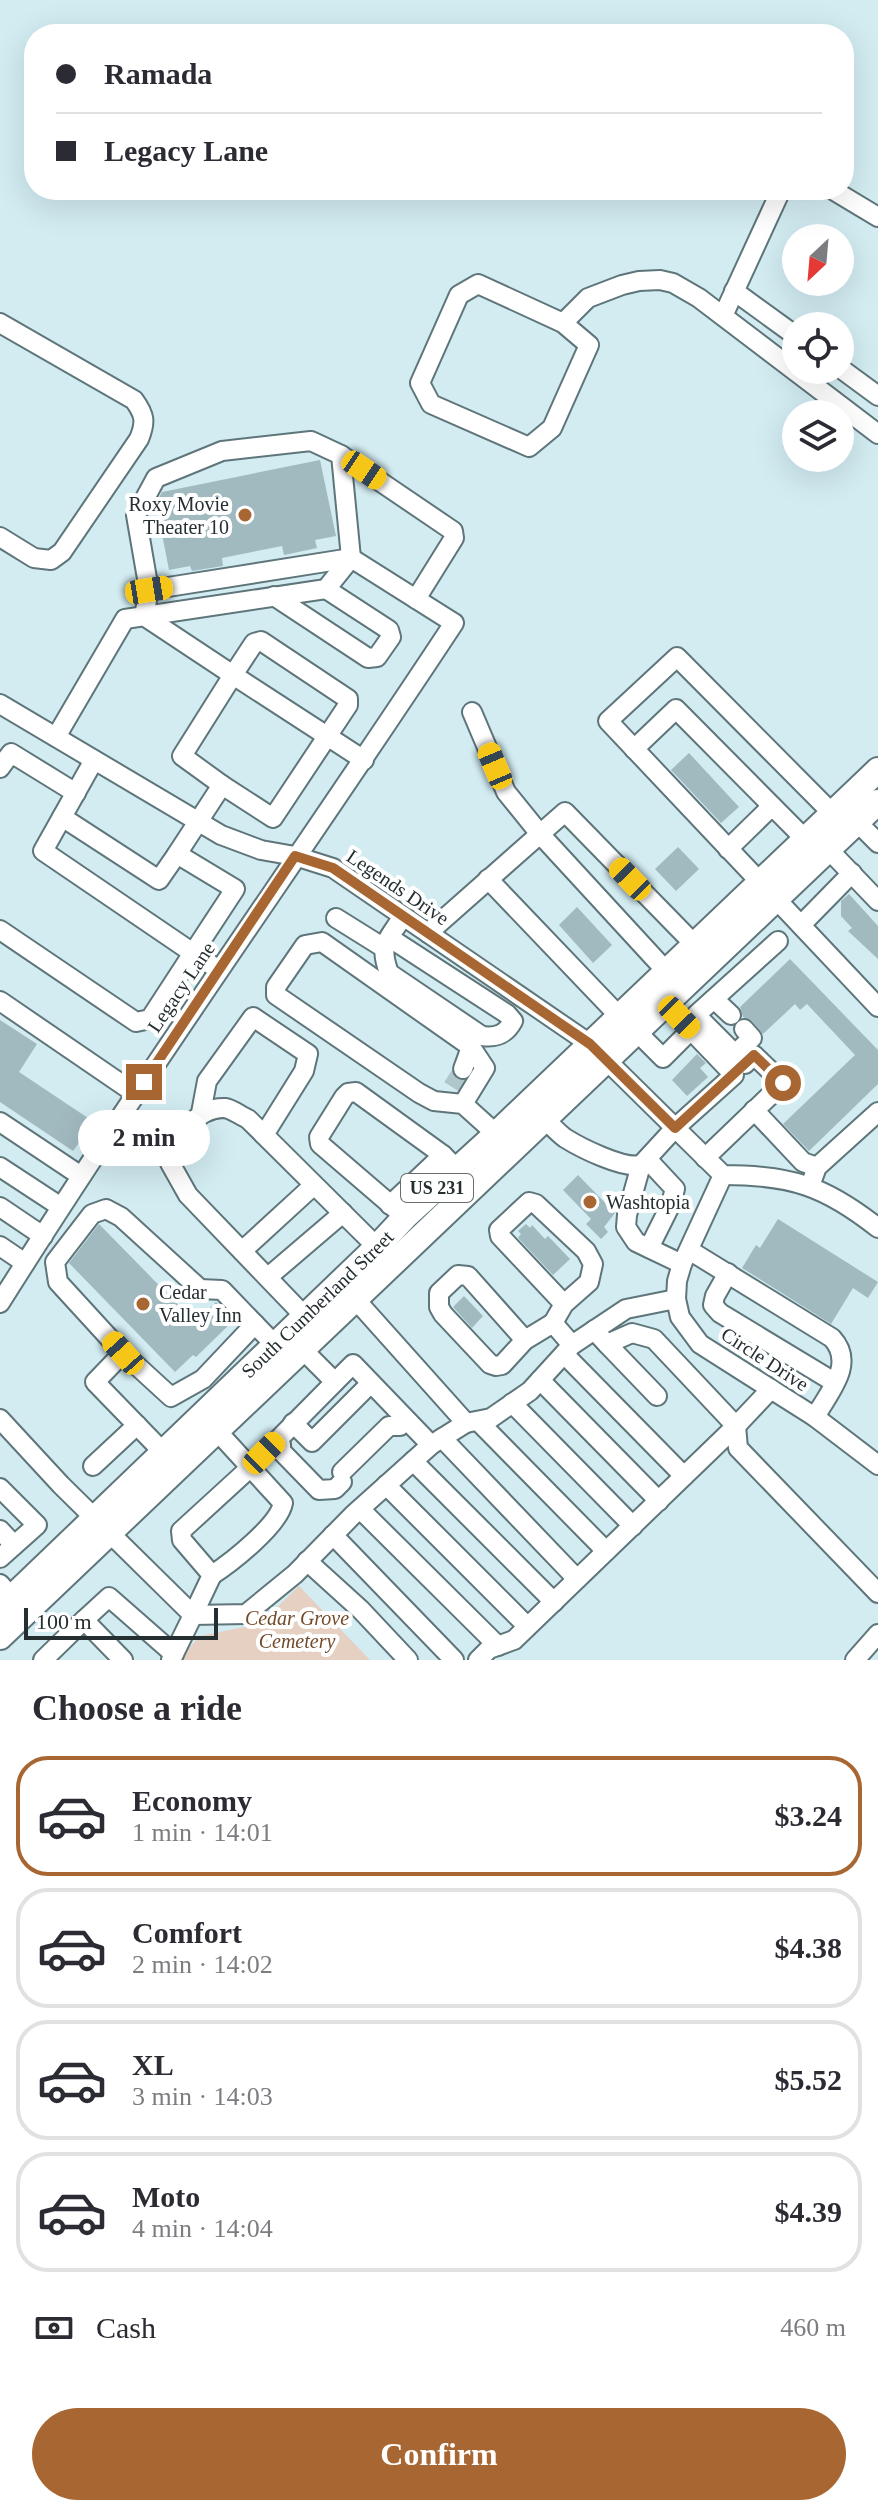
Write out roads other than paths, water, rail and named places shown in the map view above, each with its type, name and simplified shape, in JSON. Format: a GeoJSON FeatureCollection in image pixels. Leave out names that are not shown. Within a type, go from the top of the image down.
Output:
{"type":"FeatureCollection","features":[{"type":"Feature","properties":{"kind":"main road","name":"South Cumberland Street"},"geometry":{"type":"LineString","coordinates":[[628,1024],[666,1004],[744,930],[806,840],[878,770]]}},
{"type":"Feature","properties":{"kind":"main road","name":"South Cumberland Street"},"geometry":{"type":"LineString","coordinates":[[0,1637],[102,1526],[163,1452],[275,1345],[356,1300],[386,1256],[398,1211],[450,1162],[496,1134],[598,1053],[628,1024],[667,972],[695,945],[828,849],[878,802]]}},
{"type":"Feature","properties":{"kind":"main road","name":"South Cumberland Street"},"geometry":{"type":"LineString","coordinates":[[4,1597],[102,1526],[217,1431],[303,1350],[313,1324],[386,1256],[514,1151],[546,1120],[598,1053]]}},
{"type":"Feature","properties":{"kind":"street"},"geometry":{"type":"LineString","coordinates":[[723,316],[776,200]]}},
{"type":"Feature","properties":{"kind":"street"},"geometry":{"type":"LineString","coordinates":[[850,200],[878,217]]}},
{"type":"Feature","properties":{"kind":"street"},"geometry":{"type":"LineString","coordinates":[[563,323],[588,298],[622,285],[660,280],[685,289],[874,431],[878,405]]}},
{"type":"Feature","properties":{"kind":"street"},"geometry":{"type":"LineString","coordinates":[[478,284],[563,323],[589,345],[552,428],[529,447],[431,404],[420,383],[459,295],[478,284]]}},
{"type":"Feature","properties":{"kind":"street"},"geometry":{"type":"LineString","coordinates":[[734,291],[782,326]]}},
{"type":"Feature","properties":{"kind":"street"},"geometry":{"type":"LineString","coordinates":[[0,323],[134,400],[143,413],[145,425],[139,439],[62,552],[51,560],[34,558],[0,537]]}},
{"type":"Feature","properties":{"kind":"street"},"geometry":{"type":"LineString","coordinates":[[854,378],[878,396]]}},
{"type":"Feature","properties":{"kind":"street"},"geometry":{"type":"LineString","coordinates":[[144,616],[149,590],[136,515],[156,478],[222,451],[311,441],[341,455],[453,531],[454,538],[416,599],[351,558],[149,590]]}},
{"type":"Feature","properties":{"kind":"street"},"geometry":{"type":"LineString","coordinates":[[326,589],[351,558],[341,455]]}},
{"type":"Feature","properties":{"kind":"street"},"geometry":{"type":"LineString","coordinates":[[56,737],[125,619],[274,596],[326,589],[389,630],[391,637],[377,657],[368,658],[274,596]]}},
{"type":"Feature","properties":{"kind":"street","name":"Legacy Lane"},"geometry":{"type":"LineString","coordinates":[[2,1295],[454,623],[416,599]]}},
{"type":"Feature","properties":{"kind":"street"},"geometry":{"type":"LineString","coordinates":[[144,616],[364,760]]}},
{"type":"Feature","properties":{"kind":"street"},"geometry":{"type":"LineString","coordinates":[[261,641],[348,699],[348,705],[329,737],[273,818],[182,756],[254,643],[261,641]]}},
{"type":"Feature","properties":{"kind":"street"},"geometry":{"type":"LineString","coordinates":[[878,843],[857,822],[832,813],[677,657],[608,721],[878,1007]]}},
{"type":"Feature","properties":{"kind":"street","name":"Legends Drive"},"geometry":{"type":"LineString","coordinates":[[0,704],[198,822],[243,844],[333,868],[598,1053],[723,1175]]}},
{"type":"Feature","properties":{"kind":"street"},"geometry":{"type":"LineString","coordinates":[[634,749],[676,709],[806,840],[828,849],[878,901]]}},
{"type":"Feature","properties":{"kind":"street"},"geometry":{"type":"LineString","coordinates":[[472,712],[506,792],[540,834],[667,972]]}},
{"type":"Feature","properties":{"kind":"street"},"geometry":{"type":"LineString","coordinates":[[0,768],[11,753],[76,793]]}},
{"type":"Feature","properties":{"kind":"street"},"geometry":{"type":"LineString","coordinates":[[94,760],[43,851],[219,970]]}},
{"type":"Feature","properties":{"kind":"street"},"geometry":{"type":"LineString","coordinates":[[62,817],[159,880],[222,785]]}},
{"type":"Feature","properties":{"kind":"street"},"geometry":{"type":"LineString","coordinates":[[728,849],[772,806]]}},
{"type":"Feature","properties":{"kind":"street"},"geometry":{"type":"LineString","coordinates":[[428,933],[565,812],[695,945]]}},
{"type":"Feature","properties":{"kind":"street"},"geometry":{"type":"LineString","coordinates":[[0,930],[136,1022],[150,1019],[235,889],[177,854]]}},
{"type":"Feature","properties":{"kind":"street"},"geometry":{"type":"LineString","coordinates":[[801,925],[852,873]]}},
{"type":"Feature","properties":{"kind":"street"},"geometry":{"type":"LineString","coordinates":[[488,879],[663,1058],[691,1030]]}},
{"type":"Feature","properties":{"kind":"street"},"geometry":{"type":"LineString","coordinates":[[336,918],[386,950],[455,980],[513,1021],[495,1036],[482,1036],[389,973],[386,950],[403,916]]}},
{"type":"Feature","properties":{"kind":"street"},"geometry":{"type":"LineString","coordinates":[[738,1064],[696,1015],[772,946],[744,930]]}},
{"type":"Feature","properties":{"kind":"street"},"geometry":{"type":"LineString","coordinates":[[463,1104],[485,1068],[471,1047],[322,942],[305,945],[276,987],[276,995],[419,1093],[434,1101],[463,1104],[514,1151]]}},
{"type":"Feature","properties":{"kind":"street"},"geometry":{"type":"LineString","coordinates":[[701,970],[752,1038],[738,1064]]}},
{"type":"Feature","properties":{"kind":"street"},"geometry":{"type":"LineString","coordinates":[[0,1001],[136,1094]]}},
{"type":"Feature","properties":{"kind":"street"},"geometry":{"type":"LineString","coordinates":[[666,1004],[691,1030],[738,1064]]}},
{"type":"Feature","properties":{"kind":"street"},"geometry":{"type":"LineString","coordinates":[[264,1135],[304,1071],[308,1054],[253,1017],[207,1081],[201,1113],[175,1145],[170,1163],[188,1195],[313,1324]]}},
{"type":"Feature","properties":{"kind":"street"},"geometry":{"type":"LineString","coordinates":[[463,1069],[471,1047]]}},
{"type":"Feature","properties":{"kind":"street"},"geometry":{"type":"LineString","coordinates":[[705,1158],[783,1083],[754,1055],[738,1064],[644,1162],[626,1227],[636,1242],[728,1273],[832,1338],[840,1347],[843,1358],[841,1371],[815,1417]]}},
{"type":"Feature","properties":{"kind":"street"},"geometry":{"type":"LineString","coordinates":[[434,1101],[452,1087]]}},
{"type":"Feature","properties":{"kind":"street"},"geometry":{"type":"LineString","coordinates":[[398,1211],[320,1144],[319,1137],[344,1097],[356,1092],[450,1162]]}},
{"type":"Feature","properties":{"kind":"street"},"geometry":{"type":"LineString","coordinates":[[201,1113],[226,1108],[248,1119],[386,1256]]}},
{"type":"Feature","properties":{"kind":"street"},"geometry":{"type":"LineString","coordinates":[[754,1110],[803,1162],[817,1167]]}},
{"type":"Feature","properties":{"kind":"street"},"geometry":{"type":"LineString","coordinates":[[810,1186],[817,1167],[878,1112]]}},
{"type":"Feature","properties":{"kind":"street"},"geometry":{"type":"LineString","coordinates":[[546,1120],[562,1137],[625,1166],[644,1162]]}},
{"type":"Feature","properties":{"kind":"street"},"geometry":{"type":"LineString","coordinates":[[0,1122],[81,1176]]}},
{"type":"Feature","properties":{"kind":"street"},"geometry":{"type":"LineString","coordinates":[[644,1162],[675,1189],[649,1248]]}},
{"type":"Feature","properties":{"kind":"street"},"geometry":{"type":"LineString","coordinates":[[0,1167],[61,1207]]}},
{"type":"Feature","properties":{"kind":"street"},"geometry":{"type":"LineString","coordinates":[[0,1419],[193,1615],[246,1614],[436,1441],[472,1422],[491,1418],[530,1391],[568,1349],[626,1309],[676,1299],[677,1281],[685,1257],[723,1175],[778,1178],[810,1186],[833,1196],[878,1228]]}},
{"type":"Feature","properties":{"kind":"street"},"geometry":{"type":"LineString","coordinates":[[242,1251],[314,1185]]}},
{"type":"Feature","properties":{"kind":"street"},"geometry":{"type":"LineString","coordinates":[[525,1340],[468,1276],[458,1275],[439,1293],[439,1307],[443,1314],[490,1364],[496,1366],[502,1365],[525,1340],[553,1323],[564,1304],[592,1277],[593,1264],[586,1251],[536,1204],[529,1202],[499,1230],[502,1241],[564,1304]]}},
{"type":"Feature","properties":{"kind":"street"},"geometry":{"type":"LineString","coordinates":[[0,1207],[43,1236]]}},
{"type":"Feature","properties":{"kind":"street"},"geometry":{"type":"LineString","coordinates":[[255,1324],[203,1379],[171,1397],[123,1353],[58,1282],[55,1262],[92,1214],[106,1209],[121,1217],[200,1289],[222,1290],[255,1324],[275,1345]]}},
{"type":"Feature","properties":{"kind":"street"},"geometry":{"type":"LineString","coordinates":[[268,1277],[343,1213]]}},
{"type":"Feature","properties":{"kind":"street"},"geometry":{"type":"LineString","coordinates":[[0,1246],[25,1263]]}},
{"type":"Feature","properties":{"kind":"street"},"geometry":{"type":"LineString","coordinates":[[728,1273],[713,1305],[720,1313],[834,1382]]}},
{"type":"Feature","properties":{"kind":"street","name":"Circle Drive"},"geometry":{"type":"LineString","coordinates":[[676,1299],[680,1317],[700,1344],[815,1417],[878,1465]]}},
{"type":"Feature","properties":{"kind":"street"},"geometry":{"type":"LineString","coordinates":[[356,1300],[472,1422],[606,1551]]}},
{"type":"Feature","properties":{"kind":"street"},"geometry":{"type":"LineString","coordinates":[[553,1323],[568,1349],[684,1476]]}},
{"type":"Feature","properties":{"kind":"street"},"geometry":{"type":"LineString","coordinates":[[594,1330],[657,1396]]}},
{"type":"Feature","properties":{"kind":"street"},"geometry":{"type":"LineString","coordinates":[[607,1344],[632,1333],[654,1339],[736,1426],[738,1448],[878,1593]]}},
{"type":"Feature","properties":{"kind":"street"},"geometry":{"type":"LineString","coordinates":[[303,1350],[335,1382]]}},
{"type":"Feature","properties":{"kind":"street"},"geometry":{"type":"LineString","coordinates":[[123,1353],[95,1382],[163,1452]]}},
{"type":"Feature","properties":{"kind":"street"},"geometry":{"type":"LineString","coordinates":[[212,1575],[182,1540],[181,1531],[279,1442],[293,1423],[353,1364],[404,1423],[436,1441],[577,1579]]}},
{"type":"Feature","properties":{"kind":"street"},"geometry":{"type":"LineString","coordinates":[[540,1380],[659,1501]]}},
{"type":"Feature","properties":{"kind":"street"},"geometry":{"type":"LineString","coordinates":[[293,1423],[312,1442],[371,1383]]}},
{"type":"Feature","properties":{"kind":"street"},"geometry":{"type":"LineString","coordinates":[[478,1660],[489,1649],[514,1640],[771,1389]]}},
{"type":"Feature","properties":{"kind":"street"},"geometry":{"type":"LineString","coordinates":[[512,1403],[633,1526]]}},
{"type":"Feature","properties":{"kind":"street"},"geometry":{"type":"LineString","coordinates":[[279,1442],[281,1451],[319,1490],[335,1489],[389,1426],[404,1423]]}},
{"type":"Feature","properties":{"kind":"street"},"geometry":{"type":"LineString","coordinates":[[93,1466],[137,1425]]}},
{"type":"Feature","properties":{"kind":"street"},"geometry":{"type":"LineString","coordinates":[[43,1660],[109,1597],[172,1657],[212,1575],[280,1515],[283,1503],[217,1431]]}},
{"type":"Feature","properties":{"kind":"street"},"geometry":{"type":"LineString","coordinates":[[413,1461],[554,1602]]}},
{"type":"Feature","properties":{"kind":"street"},"geometry":{"type":"LineString","coordinates":[[386,1485],[527,1626]]}},
{"type":"Feature","properties":{"kind":"street"},"geometry":{"type":"LineString","coordinates":[[0,1488],[37,1525],[7,1552],[0,1530]]}},
{"type":"Feature","properties":{"kind":"street"},"geometry":{"type":"LineString","coordinates":[[360,1509],[498,1646]]}},
{"type":"Feature","properties":{"kind":"street"},"geometry":{"type":"LineString","coordinates":[[333,1535],[454,1660]]}},
{"type":"Feature","properties":{"kind":"street"},"geometry":{"type":"LineString","coordinates":[[307,1561],[361,1610],[408,1660]]}},
{"type":"Feature","properties":{"kind":"street"},"geometry":{"type":"LineString","coordinates":[[84,1620],[123,1660]]}},
{"type":"Feature","properties":{"kind":"street"},"geometry":{"type":"LineString","coordinates":[[855,1660],[878,1634]]}},
{"type":"Feature","properties":{"kind":"tunnel"},"geometry":{"type":"LineString","coordinates":[[452,1087],[463,1069]]}},
{"type":"Feature","properties":{"kind":"place","name":"Roxy Movie Theater 10"},"geometry":{"type":"Point","coordinates":[245,515]}},
{"type":"Feature","properties":{"kind":"place","name":"Washtopia"},"geometry":{"type":"Point","coordinates":[590,1202]}},
{"type":"Feature","properties":{"kind":"place","name":"Cedar Valley Inn"},"geometry":{"type":"Point","coordinates":[143,1304]}},
{"type":"Feature","properties":{"kind":"park label","name":"Cedar Grove Cemetery"},"geometry":{"type":"Point","coordinates":[297,1630]}}]}
